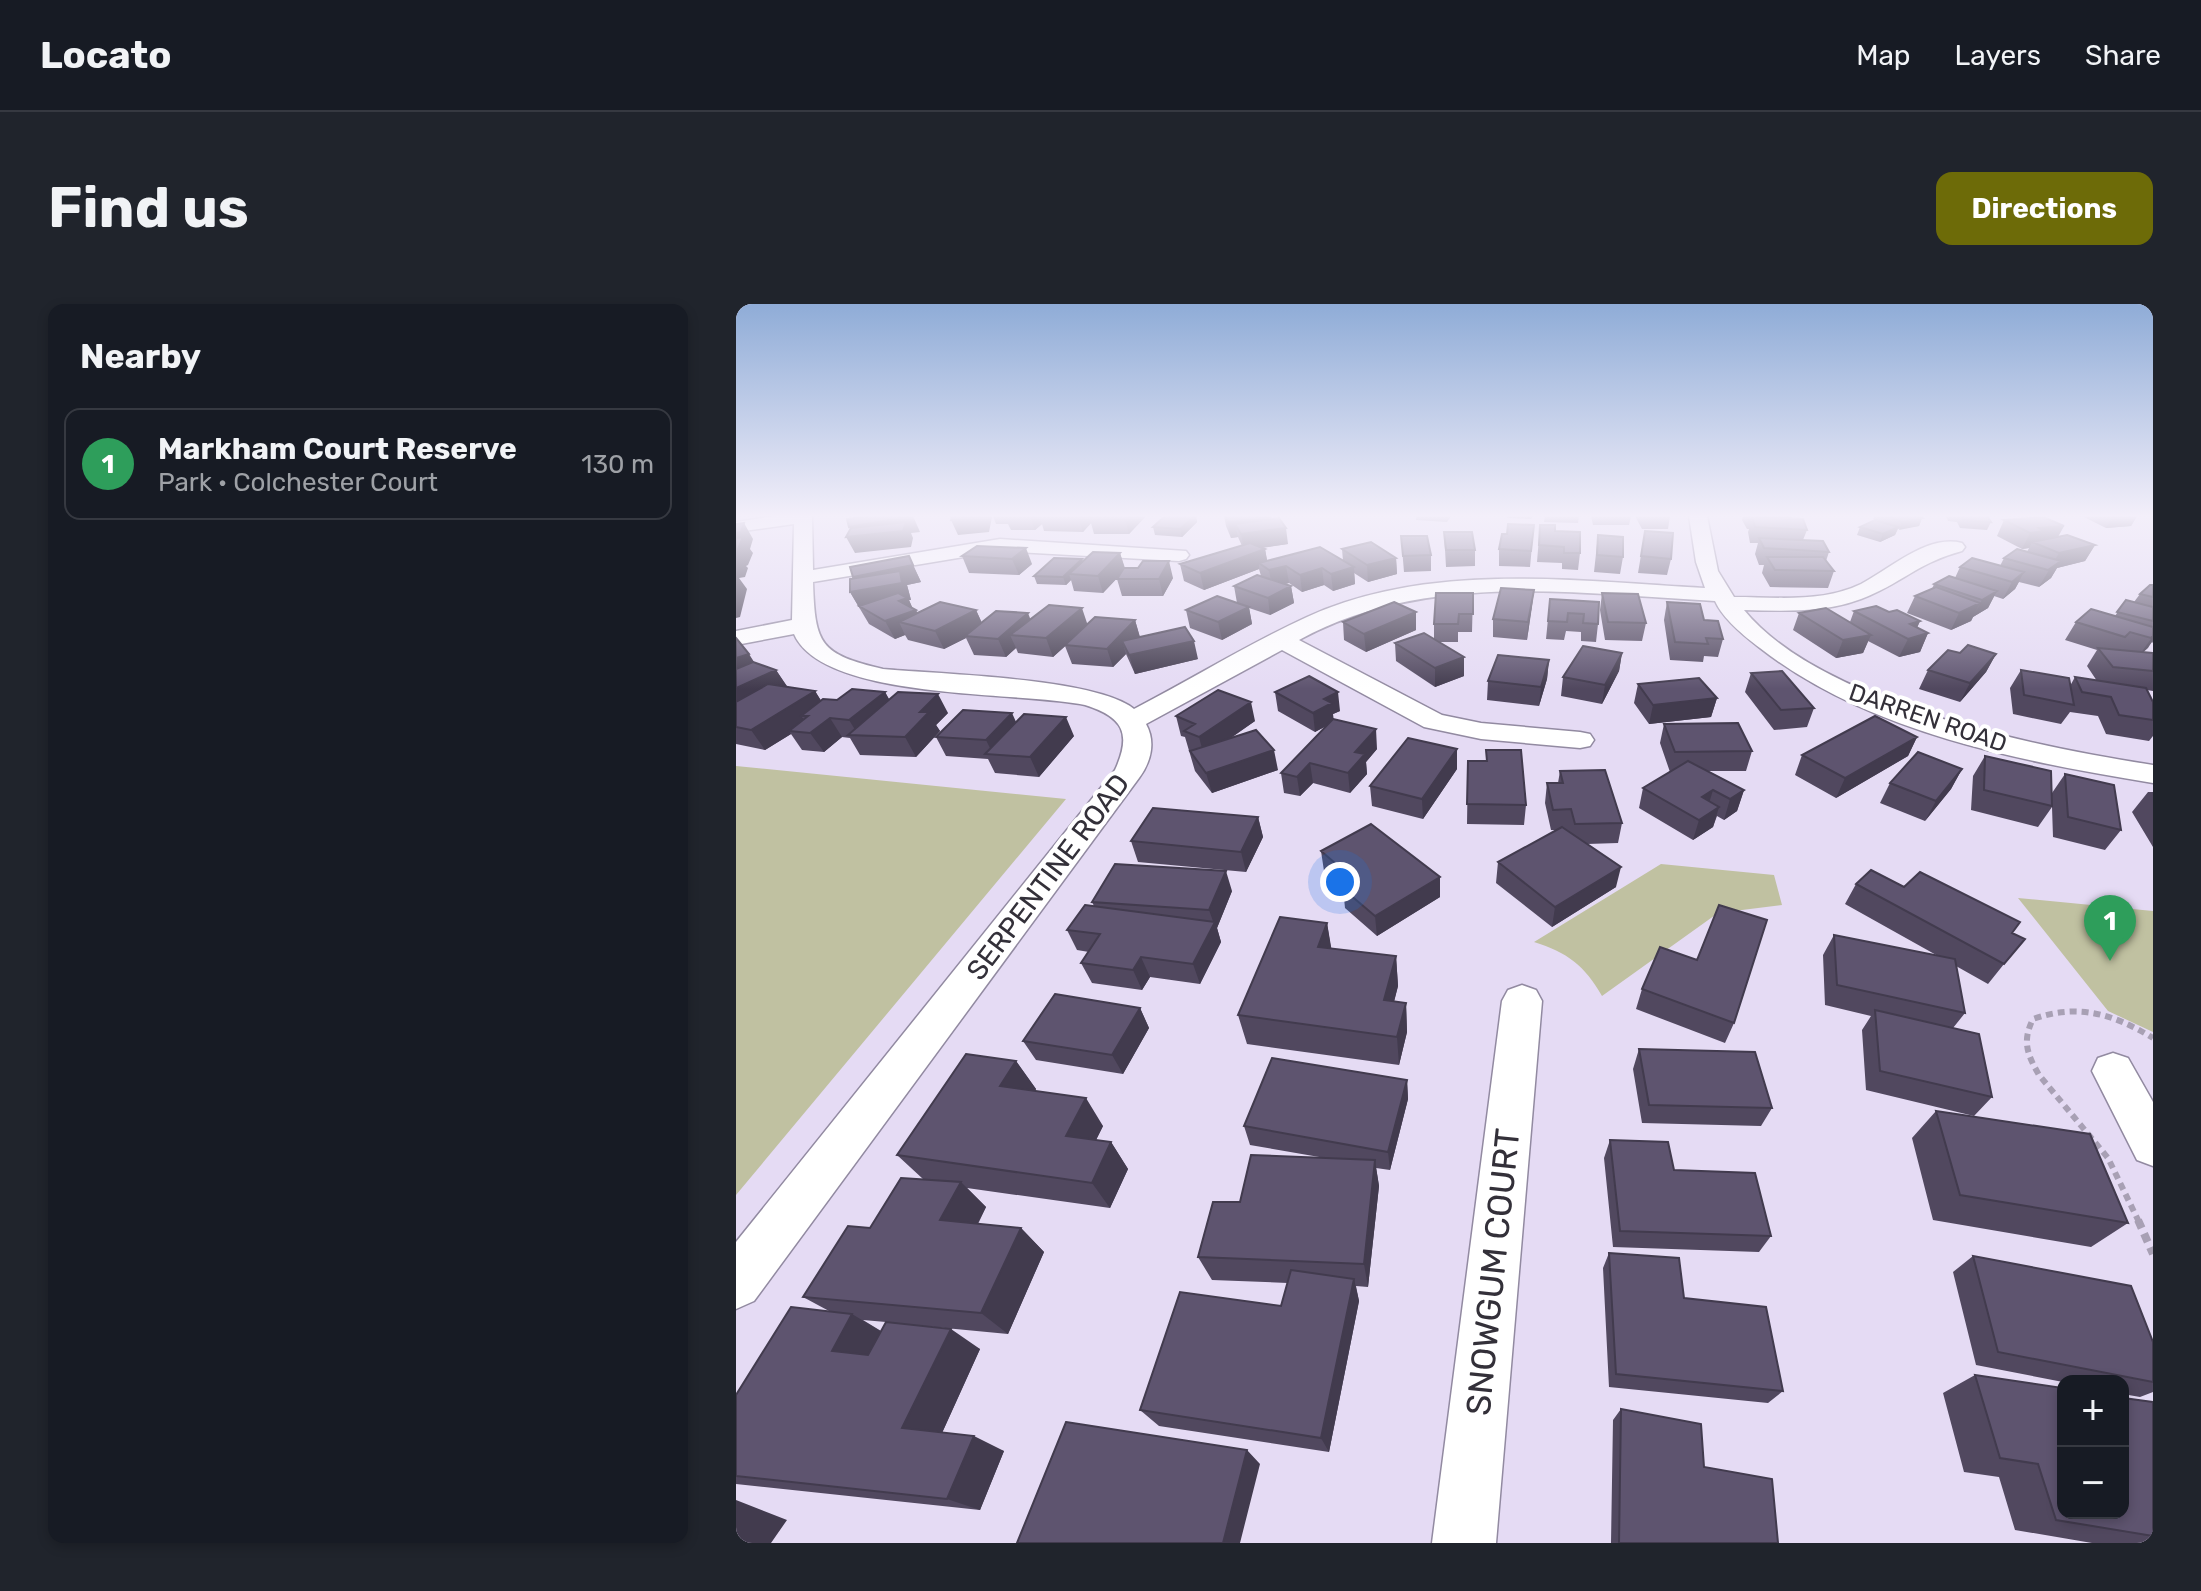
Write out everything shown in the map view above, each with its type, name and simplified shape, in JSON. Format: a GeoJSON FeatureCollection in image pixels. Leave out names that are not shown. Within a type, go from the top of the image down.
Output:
{"type":"FeatureCollection","features":[{"type":"Feature","properties":{"kind":"street"},"geometry":{"type":"LineString","coordinates":[[801,574],[803,625],[808,641],[819,652],[861,671],[911,680],[1074,695],[1124,714],[1257,656],[1281,640],[1338,612],[1387,598],[1438,589],[1511,584],[1723,599],[1842,598],[1865,590],[1890,574]]}},
{"type":"Feature","properties":{"kind":"street"},"geometry":{"type":"LineString","coordinates":[[801,578],[826,574]]}},
{"type":"Feature","properties":{"kind":"street","name":"DARREN ROAD"},"geometry":{"type":"LineString","coordinates":[[1710,574],[1741,624],[1778,652],[1847,691],[1893,710],[2025,751],[2153,774]]}},
{"type":"Feature","properties":{"kind":"street"},"geometry":{"type":"LineString","coordinates":[[736,638],[803,625]]}},
{"type":"Feature","properties":{"kind":"street"},"geometry":{"type":"LineString","coordinates":[[1281,640],[1434,721],[1481,731],[1580,740]]}},
{"type":"Feature","properties":{"kind":"street","name":"SERPENTINE ROAD"},"geometry":{"type":"LineString","coordinates":[[736,1283],[1129,772],[1139,750],[1139,738],[1124,714]]}},
{"type":"Feature","properties":{"kind":"street","name":"SNOWGUM COURT"},"geometry":{"type":"LineString","coordinates":[[1464,1543],[1522,1001]]}},
{"type":"Feature","properties":{"kind":"street"},"geometry":{"type":"LineString","coordinates":[[2113,1071],[2153,1145]]}},
{"type":"Feature","properties":{"kind":"green space"},"geometry":{"type":"Polygon","coordinates":[[[736,766],[1066,799],[736,1195],[736,766]]]}},
{"type":"Feature","properties":{"kind":"green space"},"geometry":{"type":"Polygon","coordinates":[[[1661,864],[1774,875],[1782,905],[1718,913],[1602,996],[1589,976],[1574,962],[1556,950],[1534,942],[1661,864]]]}},
{"type":"Feature","properties":{"kind":"green space"},"geometry":{"type":"Polygon","coordinates":[[[2018,898],[2153,911],[2153,1032],[2108,1011],[2018,898]]]}},
{"type":"Feature","properties":{"kind":"building"},"geometry":{"type":"Polygon","coordinates":[[[900,574],[902,583],[850,592],[850,579],[900,574]]]}},
{"type":"Feature","properties":{"kind":"building"},"geometry":{"type":"Polygon","coordinates":[[[1036,574],[1066,574],[1063,577],[1034,576],[1036,574]]]}},
{"type":"Feature","properties":{"kind":"building"},"geometry":{"type":"Polygon","coordinates":[[[1120,574],[1162,574],[1159,579],[1117,579],[1120,574]]]}},
{"type":"Feature","properties":{"kind":"building"},"geometry":{"type":"Polygon","coordinates":[[[1984,574],[2022,574],[2012,582],[1984,574]]]}},
{"type":"Feature","properties":{"kind":"building"},"geometry":{"type":"Polygon","coordinates":[[[1257,575],[1291,586],[1268,598],[1234,586],[1257,575]]]}},
{"type":"Feature","properties":{"kind":"building"},"geometry":{"type":"Polygon","coordinates":[[[1949,576],[1997,591],[1982,600],[1934,584],[1949,576]]]}},
{"type":"Feature","properties":{"kind":"building"},"geometry":{"type":"Polygon","coordinates":[[[2153,585],[2153,597],[2140,594],[2153,585]]]}},
{"type":"Feature","properties":{"kind":"building"},"geometry":{"type":"Polygon","coordinates":[[[1936,587],[1980,603],[1959,613],[1915,596],[1936,587]]]}},
{"type":"Feature","properties":{"kind":"building"},"geometry":{"type":"Polygon","coordinates":[[[1501,588],[1534,590],[1528,622],[1493,619],[1501,588]]]}},
{"type":"Feature","properties":{"kind":"building"},"geometry":{"type":"Polygon","coordinates":[[[898,593],[907,598],[899,601],[916,610],[885,621],[859,606],[898,593]]]}},
{"type":"Feature","properties":{"kind":"building"},"geometry":{"type":"Polygon","coordinates":[[[1436,593],[1473,593],[1473,614],[1459,614],[1458,624],[1434,624],[1436,593]]]}},
{"type":"Feature","properties":{"kind":"building"},"geometry":{"type":"Polygon","coordinates":[[[1602,593],[1638,594],[1646,623],[1608,622],[1602,593]]]}},
{"type":"Feature","properties":{"kind":"building"},"geometry":{"type":"Polygon","coordinates":[[[1217,596],[1249,607],[1218,622],[1186,610],[1217,596]]]}},
{"type":"Feature","properties":{"kind":"building"},"geometry":{"type":"Polygon","coordinates":[[[1550,599],[1599,602],[1598,624],[1583,623],[1584,614],[1568,613],[1567,622],[1548,621],[1550,599]]]}},
{"type":"Feature","properties":{"kind":"building"},"geometry":{"type":"Polygon","coordinates":[[[2126,600],[2153,607],[2153,621],[2117,612],[2126,600]]]}},
{"type":"Feature","properties":{"kind":"building"},"geometry":{"type":"Polygon","coordinates":[[[940,602],[976,610],[935,631],[899,622],[940,602]]]}},
{"type":"Feature","properties":{"kind":"building"},"geometry":{"type":"Polygon","coordinates":[[[1394,602],[1416,612],[1364,634],[1343,622],[1394,602]]]}},
{"type":"Feature","properties":{"kind":"building"},"geometry":{"type":"Polygon","coordinates":[[[1667,602],[1700,604],[1704,620],[1718,621],[1723,639],[1706,638],[1708,644],[1675,642],[1667,602]]]}},
{"type":"Feature","properties":{"kind":"building"},"geometry":{"type":"Polygon","coordinates":[[[1049,605],[1082,608],[1046,638],[1010,635],[1049,605]]]}},
{"type":"Feature","properties":{"kind":"building"},"geometry":{"type":"Polygon","coordinates":[[[1876,606],[1889,612],[1897,610],[1920,621],[1910,624],[1928,633],[1908,639],[1854,611],[1876,606]]]}},
{"type":"Feature","properties":{"kind":"building"},"geometry":{"type":"Polygon","coordinates":[[[1826,608],[1871,635],[1843,640],[1799,613],[1826,608]]]}},
{"type":"Feature","properties":{"kind":"building"},"geometry":{"type":"Polygon","coordinates":[[[2091,609],[2153,627],[2153,636],[2130,632],[2125,637],[2076,622],[2091,609]]]}},
{"type":"Feature","properties":{"kind":"building"},"geometry":{"type":"Polygon","coordinates":[[[996,611],[1028,613],[998,639],[965,636],[996,611]]]}},
{"type":"Feature","properties":{"kind":"building"},"geometry":{"type":"Polygon","coordinates":[[[1095,617],[1135,620],[1107,649],[1065,645],[1095,617]]]}},
{"type":"Feature","properties":{"kind":"building"},"geometry":{"type":"Polygon","coordinates":[[[1185,627],[1194,641],[1129,655],[1122,641],[1185,627]]]}},
{"type":"Feature","properties":{"kind":"building"},"geometry":{"type":"Polygon","coordinates":[[[1424,633],[1464,657],[1435,668],[1395,643],[1424,633]]]}},
{"type":"Feature","properties":{"kind":"building"},"geometry":{"type":"Polygon","coordinates":[[[736,638],[749,654],[736,658],[736,638]]]}},
{"type":"Feature","properties":{"kind":"building"},"geometry":{"type":"Polygon","coordinates":[[[1968,645],[1996,654],[1970,683],[1928,670],[1948,650],[1960,653],[1968,645]]]}},
{"type":"Feature","properties":{"kind":"building"},"geometry":{"type":"Polygon","coordinates":[[[1583,646],[1622,653],[1605,685],[1563,677],[1583,646]]]}},
{"type":"Feature","properties":{"kind":"building"},"geometry":{"type":"Polygon","coordinates":[[[2098,648],[2153,653],[2153,671],[2113,667],[2098,648]]]}},
{"type":"Feature","properties":{"kind":"building"},"geometry":{"type":"Polygon","coordinates":[[[1498,655],[1549,660],[1541,687],[1488,681],[1498,655]]]}},
{"type":"Feature","properties":{"kind":"building"},"geometry":{"type":"Polygon","coordinates":[[[753,662],[776,670],[736,688],[736,669],[753,662]]]}},
{"type":"Feature","properties":{"kind":"building"},"geometry":{"type":"Polygon","coordinates":[[[2021,670],[2069,678],[2074,705],[2024,695],[2021,670]]]}},
{"type":"Feature","properties":{"kind":"building"},"geometry":{"type":"Polygon","coordinates":[[[1782,671],[1814,708],[1781,710],[1751,673],[1782,671]]]}},
{"type":"Feature","properties":{"kind":"building"},"geometry":{"type":"Polygon","coordinates":[[[1309,676],[1338,692],[1324,699],[1332,703],[1313,713],[1275,692],[1309,676]]]}},
{"type":"Feature","properties":{"kind":"building"},"geometry":{"type":"Polygon","coordinates":[[[2075,677],[2146,688],[2153,702],[2153,720],[2119,715],[2111,697],[2082,692],[2075,677]]]}},
{"type":"Feature","properties":{"kind":"building"},"geometry":{"type":"Polygon","coordinates":[[[1699,678],[1717,698],[1653,705],[1638,684],[1699,678]]]}},
{"type":"Feature","properties":{"kind":"building"},"geometry":{"type":"Polygon","coordinates":[[[768,684],[815,691],[751,730],[736,727],[736,702],[768,684]]]}},
{"type":"Feature","properties":{"kind":"building"},"geometry":{"type":"Polygon","coordinates":[[[852,689],[885,692],[849,720],[830,718],[810,733],[789,731],[808,716],[801,716],[823,699],[837,700],[852,689]]]}},
{"type":"Feature","properties":{"kind":"building"},"geometry":{"type":"Polygon","coordinates":[[[1218,690],[1251,702],[1199,737],[1184,731],[1195,724],[1176,716],[1218,690]]]}},
{"type":"Feature","properties":{"kind":"building"},"geometry":{"type":"Polygon","coordinates":[[[898,692],[938,694],[920,712],[929,712],[905,737],[848,735],[898,692]]]}},
{"type":"Feature","properties":{"kind":"building"},"geometry":{"type":"Polygon","coordinates":[[[963,710],[1012,713],[986,740],[936,737],[963,710]]]}},
{"type":"Feature","properties":{"kind":"building"},"geometry":{"type":"Polygon","coordinates":[[[1024,714],[1066,717],[1030,757],[985,754],[1024,714]]]}},
{"type":"Feature","properties":{"kind":"building"},"geometry":{"type":"Polygon","coordinates":[[[1875,716],[1917,737],[1845,778],[1802,755],[1875,716]]]}},
{"type":"Feature","properties":{"kind":"building"},"geometry":{"type":"Polygon","coordinates":[[[1333,719],[1376,729],[1355,752],[1365,754],[1348,773],[1310,763],[1297,777],[1281,773],[1333,719]]]}},
{"type":"Feature","properties":{"kind":"building"},"geometry":{"type":"Polygon","coordinates":[[[1738,723],[1752,751],[1675,752],[1664,724],[1738,723]]]}},
{"type":"Feature","properties":{"kind":"building"},"geometry":{"type":"Polygon","coordinates":[[[1256,730],[1274,750],[1206,773],[1190,751],[1256,730]]]}},
{"type":"Feature","properties":{"kind":"building"},"geometry":{"type":"Polygon","coordinates":[[[1408,738],[1457,749],[1422,799],[1370,786],[1408,738]]]}},
{"type":"Feature","properties":{"kind":"building"},"geometry":{"type":"Polygon","coordinates":[[[1486,750],[1521,750],[1526,805],[1467,804],[1468,761],[1487,761],[1486,750]]]}},
{"type":"Feature","properties":{"kind":"building"},"geometry":{"type":"Polygon","coordinates":[[[1918,752],[1962,769],[1936,801],[1890,783],[1918,752]]]}},
{"type":"Feature","properties":{"kind":"building"},"geometry":{"type":"Polygon","coordinates":[[[1985,756],[2051,771],[2052,806],[1984,790],[1985,756]]]}},
{"type":"Feature","properties":{"kind":"building"},"geometry":{"type":"Polygon","coordinates":[[[1688,761],[1744,790],[1730,799],[1713,790],[1702,797],[1719,807],[1699,820],[1643,788],[1688,761]]]}},
{"type":"Feature","properties":{"kind":"building"},"geometry":{"type":"Polygon","coordinates":[[[1605,770],[1622,823],[1575,824],[1571,809],[1553,810],[1547,783],[1563,783],[1560,771],[1605,770]]]}},
{"type":"Feature","properties":{"kind":"building"},"geometry":{"type":"Polygon","coordinates":[[[2065,774],[2114,785],[2121,830],[2068,817],[2065,774]]]}},
{"type":"Feature","properties":{"kind":"building"},"geometry":{"type":"Polygon","coordinates":[[[1153,808],[1258,817],[1241,852],[1131,841],[1153,808]]]}},
{"type":"Feature","properties":{"kind":"building"},"geometry":{"type":"Polygon","coordinates":[[[1371,824],[1440,877],[1375,916],[1342,888],[1356,881],[1321,851],[1371,824]]]}},
{"type":"Feature","properties":{"kind":"building"},"geometry":{"type":"Polygon","coordinates":[[[1562,827],[1621,867],[1555,907],[1498,862],[1562,827]]]}},
{"type":"Feature","properties":{"kind":"building"},"geometry":{"type":"Polygon","coordinates":[[[1115,864],[1226,871],[1209,910],[1092,902],[1115,864]]]}},
{"type":"Feature","properties":{"kind":"building"},"geometry":{"type":"Polygon","coordinates":[[[1871,870],[1904,887],[1920,872],[2020,922],[2012,933],[2025,939],[2004,964],[1856,884],[1871,870]]]}},
{"type":"Feature","properties":{"kind":"building"},"geometry":{"type":"Polygon","coordinates":[[[1085,905],[1215,922],[1193,964],[1141,957],[1133,970],[1081,963],[1100,934],[1067,930],[1085,905]]]}},
{"type":"Feature","properties":{"kind":"building"},"geometry":{"type":"Polygon","coordinates":[[[1719,905],[1767,920],[1734,1023],[1642,989],[1660,947],[1697,960],[1719,905]]]}},
{"type":"Feature","properties":{"kind":"building"},"geometry":{"type":"Polygon","coordinates":[[[1280,917],[1327,923],[1318,947],[1396,956],[1384,1000],[1406,1003],[1397,1037],[1238,1015],[1280,917]]]}},
{"type":"Feature","properties":{"kind":"building"},"geometry":{"type":"Polygon","coordinates":[[[1834,935],[1955,959],[1965,1013],[1837,985],[1834,935]]]}},
{"type":"Feature","properties":{"kind":"building"},"geometry":{"type":"Polygon","coordinates":[[[1055,994],[1140,1008],[1112,1055],[1023,1041],[1055,994]]]}},
{"type":"Feature","properties":{"kind":"building"},"geometry":{"type":"Polygon","coordinates":[[[1875,1010],[1979,1034],[1992,1097],[1880,1071],[1875,1010]]]}},
{"type":"Feature","properties":{"kind":"building"},"geometry":{"type":"Polygon","coordinates":[[[1639,1049],[1755,1052],[1772,1108],[1649,1105],[1639,1049]]]}},
{"type":"Feature","properties":{"kind":"building"},"geometry":{"type":"Polygon","coordinates":[[[966,1054],[1016,1061],[1000,1086],[1086,1098],[1066,1136],[1111,1142],[1092,1183],[897,1155],[966,1054]]]}},
{"type":"Feature","properties":{"kind":"building"},"geometry":{"type":"Polygon","coordinates":[[[1272,1058],[1407,1080],[1388,1152],[1244,1126],[1272,1058]]]}},
{"type":"Feature","properties":{"kind":"building"},"geometry":{"type":"Polygon","coordinates":[[[1936,1111],[2090,1134],[2128,1223],[1960,1195],[1936,1111]]]}},
{"type":"Feature","properties":{"kind":"building"},"geometry":{"type":"Polygon","coordinates":[[[1610,1140],[1668,1142],[1674,1170],[1755,1173],[1771,1236],[1620,1231],[1610,1140]]]}},
{"type":"Feature","properties":{"kind":"building"},"geometry":{"type":"Polygon","coordinates":[[[1251,1155],[1375,1160],[1364,1264],[1198,1257],[1213,1202],[1240,1202],[1251,1155]]]}},
{"type":"Feature","properties":{"kind":"building"},"geometry":{"type":"Polygon","coordinates":[[[901,1178],[961,1182],[940,1220],[1021,1228],[981,1313],[803,1297],[848,1226],[870,1228],[901,1178]]]}},
{"type":"Feature","properties":{"kind":"building"},"geometry":{"type":"Polygon","coordinates":[[[1609,1253],[1679,1258],[1684,1298],[1766,1307],[1783,1391],[1616,1374],[1609,1253]]]}},
{"type":"Feature","properties":{"kind":"building"},"geometry":{"type":"Polygon","coordinates":[[[1973,1256],[2131,1286],[2153,1342],[2153,1382],[2129,1375],[1998,1352],[1973,1256]]]}},
{"type":"Feature","properties":{"kind":"building"},"geometry":{"type":"Polygon","coordinates":[[[1291,1270],[1354,1279],[1321,1438],[1140,1410],[1180,1292],[1281,1306],[1291,1270]]]}},
{"type":"Feature","properties":{"kind":"building"},"geometry":{"type":"Polygon","coordinates":[[[791,1307],[852,1314],[832,1351],[868,1355],[886,1322],[951,1329],[902,1428],[974,1436],[947,1499],[736,1476],[736,1395],[791,1307]]]}},
{"type":"Feature","properties":{"kind":"building"},"geometry":{"type":"Polygon","coordinates":[[[1975,1375],[2057,1387],[2057,1519],[2129,1519],[2129,1399],[2153,1402],[2153,1536],[2056,1520],[2038,1464],[2000,1458],[1975,1375]]]}},
{"type":"Feature","properties":{"kind":"building"},"geometry":{"type":"Polygon","coordinates":[[[1621,1409],[1701,1424],[1704,1467],[1772,1479],[1778,1543],[1619,1543],[1621,1409]]]}},
{"type":"Feature","properties":{"kind":"building"},"geometry":{"type":"Polygon","coordinates":[[[1066,1422],[1247,1450],[1223,1543],[1017,1543],[1066,1422]]]}},
{"type":"Feature","properties":{"kind":"place","name":"Markham Court Reserve"},"geometry":{"type":"Point","coordinates":[2110,961]}}]}
